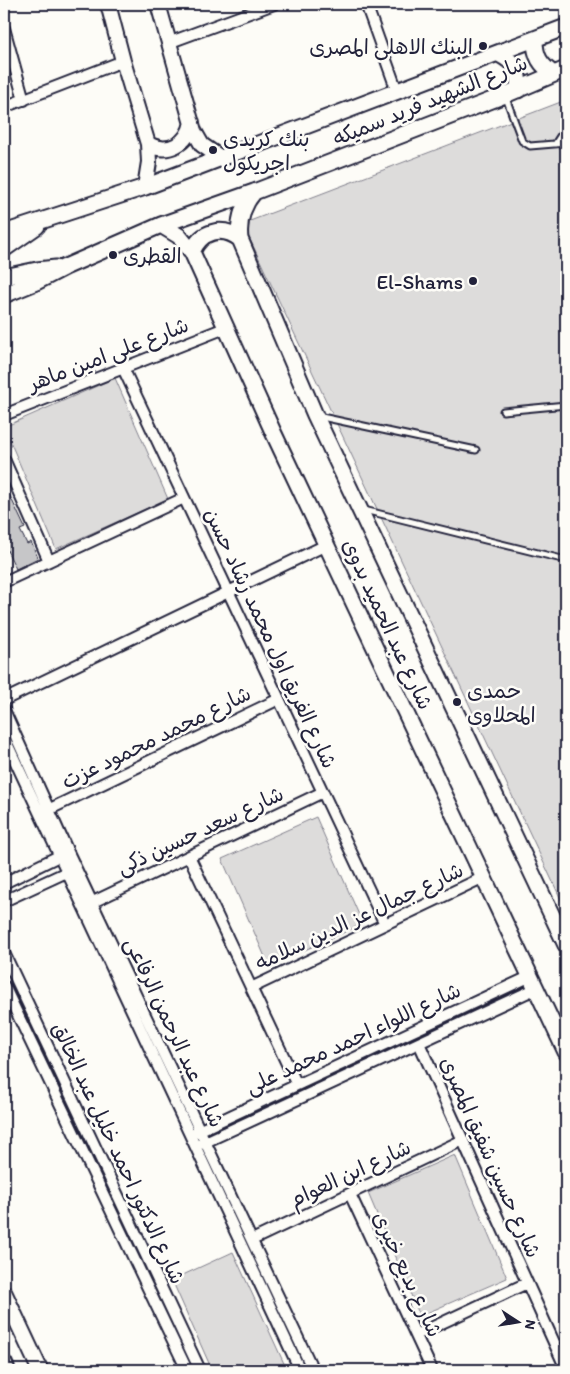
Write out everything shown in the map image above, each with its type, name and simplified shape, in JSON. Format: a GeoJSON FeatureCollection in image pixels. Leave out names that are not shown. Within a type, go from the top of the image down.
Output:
{"type":"FeatureCollection","features":[{"type":"Feature","properties":{"kind":"main road"},"geometry":{"type":"LineString","coordinates":[[108,4],[148,144],[149,162],[145,186]]}},
{"type":"Feature","properties":{"kind":"main road"},"geometry":{"type":"LineString","coordinates":[[158,4],[197,139],[202,145],[221,158]]}},
{"type":"Feature","properties":{"kind":"main road","name":"شارع الشهيد فريد سميكه"},"geometry":{"type":"LineString","coordinates":[[4,233],[145,186],[499,54],[566,27]]}},
{"type":"Feature","properties":{"kind":"main road"},"geometry":{"type":"LineString","coordinates":[[535,40],[538,60],[545,68],[560,71]]}},
{"type":"Feature","properties":{"kind":"main road"},"geometry":{"type":"LineString","coordinates":[[499,54],[509,59],[516,68],[519,78],[512,92]]}},
{"type":"Feature","properties":{"kind":"main road","name":"شارع الشهيد فريد سميكه"},"geometry":{"type":"LineString","coordinates":[[4,295],[161,226],[512,92],[560,71]]}},
{"type":"Feature","properties":{"kind":"main road"},"geometry":{"type":"LineString","coordinates":[[148,144],[163,149],[178,144],[189,133],[192,122]]}},
{"type":"Feature","properties":{"kind":"main road","name":"شارع عبد الحميد بدوى"},"geometry":{"type":"LineString","coordinates":[[254,192],[241,214],[240,239],[315,415],[566,945]]}},
{"type":"Feature","properties":{"kind":"main road"},"geometry":{"type":"LineString","coordinates":[[4,249],[46,219]]}},
{"type":"Feature","properties":{"kind":"main road","name":"شارع عبد الحميد بدوى"},"geometry":{"type":"LineString","coordinates":[[161,226],[179,236],[192,252],[225,328],[326,545],[566,1052]]}},
{"type":"Feature","properties":{"kind":"main road"},"geometry":{"type":"LineString","coordinates":[[192,252],[202,237],[212,232],[230,233],[240,239]]}},
{"type":"Feature","properties":{"kind":"main road"},"geometry":{"type":"LineString","coordinates":[[4,277],[37,270],[65,267]]}},
{"type":"Feature","properties":{"kind":"main road"},"geometry":{"type":"LineString","coordinates":[[4,1293],[40,1370]]}},
{"type":"Feature","properties":{"kind":"main road"},"geometry":{"type":"LineString","coordinates":[[4,1363],[7,1370]]}},
{"type":"Feature","properties":{"kind":"street"},"geometry":{"type":"LineString","coordinates":[[366,4],[397,91]]}},
{"type":"Feature","properties":{"kind":"street"},"geometry":{"type":"LineString","coordinates":[[168,43],[269,5]]}},
{"type":"Feature","properties":{"kind":"street"},"geometry":{"type":"LineString","coordinates":[[4,28],[24,100]]}},
{"type":"Feature","properties":{"kind":"street"},"geometry":{"type":"LineString","coordinates":[[4,108],[123,61]]}},
{"type":"Feature","properties":{"kind":"street","name":"شارع على امين ماهر"},"geometry":{"type":"LineString","coordinates":[[4,415],[225,328]]}},
{"type":"Feature","properties":{"kind":"street","name":"شارع الفريق اول محمد رشاد حسن"},"geometry":{"type":"LineString","coordinates":[[122,368],[385,924]]}},
{"type":"Feature","properties":{"kind":"street"},"geometry":{"type":"LineString","coordinates":[[4,459],[48,561]]}},
{"type":"Feature","properties":{"kind":"street"},"geometry":{"type":"LineString","coordinates":[[4,582],[184,498]]}},
{"type":"Feature","properties":{"kind":"street"},"geometry":{"type":"LineString","coordinates":[[4,700],[326,545]]}},
{"type":"Feature","properties":{"kind":"street","name":"شارع محمد محمود عزت"},"geometry":{"type":"LineString","coordinates":[[50,809],[279,699]]}},
{"type":"Feature","properties":{"kind":"street","name":"شارع عبد الرحمن الرفاعى"},"geometry":{"type":"LineString","coordinates":[[4,710],[50,809],[64,854],[66,872],[300,1370]]}},
{"type":"Feature","properties":{"kind":"street","name":"شارع عبد الرحمن الرفاعى"},"geometry":{"type":"LineString","coordinates":[[4,737],[64,854],[77,867],[313,1370]]}},
{"type":"Feature","properties":{"kind":"street","name":"شارع سعد حسين ذكى"},"geometry":{"type":"LineString","coordinates":[[93,902],[323,792]]}},
{"type":"Feature","properties":{"kind":"street"},"geometry":{"type":"LineString","coordinates":[[4,883],[64,854]]}},
{"type":"Feature","properties":{"kind":"street"},"geometry":{"type":"LineString","coordinates":[[189,856],[297,1085]]}},
{"type":"Feature","properties":{"kind":"street"},"geometry":{"type":"LineString","coordinates":[[4,901],[77,867]]}},
{"type":"Feature","properties":{"kind":"street","name":"شارع جمال عز الدين سلامه"},"geometry":{"type":"LineString","coordinates":[[251,988],[484,877]]}},
{"type":"Feature","properties":{"kind":"street","name":"شارع الدكتور احمد خليل عبد الخالق"},"geometry":{"type":"LineString","coordinates":[[4,952],[200,1370]]}},
{"type":"Feature","properties":{"kind":"street","name":"شارع اللواء احمد محمد على"},"geometry":{"type":"LineString","coordinates":[[190,1134],[297,1085],[534,982]]}},
{"type":"Feature","properties":{"kind":"street","name":"شارع اللواء احمد محمد على"},"geometry":{"type":"LineString","coordinates":[[196,1146],[419,1043],[534,982]]}},
{"type":"Feature","properties":{"kind":"street","name":"شارع الدكتور احمد خليل عبد الخالق"},"geometry":{"type":"LineString","coordinates":[[4,986],[187,1370]]}},
{"type":"Feature","properties":{"kind":"street","name":"شارع حسين شفيق المصرى"},"geometry":{"type":"LineString","coordinates":[[419,1043],[566,1370]]}},
{"type":"Feature","properties":{"kind":"street","name":"شارع ابن العوام"},"geometry":{"type":"LineString","coordinates":[[252,1240],[463,1140]]}},
{"type":"Feature","properties":{"kind":"street","name":"شارع بديع خيرى"},"geometry":{"type":"LineString","coordinates":[[350,1194],[432,1370]]}},
{"type":"Feature","properties":{"kind":"street"},"geometry":{"type":"LineString","coordinates":[[125,1240],[136,1235]]}},
{"type":"Feature","properties":{"kind":"street"},"geometry":{"type":"LineString","coordinates":[[416,1335],[527,1283]]}},
{"type":"Feature","properties":{"kind":"lane"},"geometry":{"type":"LineString","coordinates":[[512,92],[522,141],[530,146],[566,143]]}},
{"type":"Feature","properties":{"kind":"lane"},"geometry":{"type":"LineString","coordinates":[[555,144],[566,127]]}},
{"type":"Feature","properties":{"kind":"lane"},"geometry":{"type":"LineString","coordinates":[[503,411],[566,405]]}},
{"type":"Feature","properties":{"kind":"lane"},"geometry":{"type":"LineString","coordinates":[[315,415],[476,450]]}},
{"type":"Feature","properties":{"kind":"lane"},"geometry":{"type":"LineString","coordinates":[[358,508],[566,560]]}},
{"type":"Feature","properties":{"kind":"shaded area"},"geometry":{"type":"Polygon","coordinates":[[[566,100],[566,910],[247,233],[250,221],[566,100]]]}},
{"type":"Feature","properties":{"kind":"shaded area"},"geometry":{"type":"Polygon","coordinates":[[[115,378],[168,499],[56,549],[4,427],[115,378]]]}},
{"type":"Feature","properties":{"kind":"shaded area"},"geometry":{"type":"Polygon","coordinates":[[[316,817],[363,924],[269,966],[222,859],[316,817]]]}},
{"type":"Feature","properties":{"kind":"shaded area"},"geometry":{"type":"Polygon","coordinates":[[[455,1155],[507,1278],[420,1316],[368,1193],[455,1155]]]}},
{"type":"Feature","properties":{"kind":"shaded area"},"geometry":{"type":"Polygon","coordinates":[[[233,1252],[287,1370],[212,1370],[172,1280],[233,1252]]]}},
{"type":"Feature","properties":{"kind":"building"},"geometry":{"type":"Polygon","coordinates":[[[4,483],[25,528],[20,530],[27,544],[31,542],[38,558],[16,569],[5,546],[7,545],[4,537],[4,483]]]}},
{"type":"Feature","properties":{"kind":"place","name":"البنك الاهلى المصرى"},"geometry":{"type":"Point","coordinates":[483,46]}},
{"type":"Feature","properties":{"kind":"place","name":"بنك كريدى اجريكول"},"geometry":{"type":"Point","coordinates":[213,150]}},
{"type":"Feature","properties":{"kind":"place","name":"القطرى"},"geometry":{"type":"Point","coordinates":[113,255]}},
{"type":"Feature","properties":{"kind":"place","name":"El-Shams"},"geometry":{"type":"Point","coordinates":[473,281]}},
{"type":"Feature","properties":{"kind":"place","name":"حمدى المحلاوى"},"geometry":{"type":"Point","coordinates":[457,702]}}]}
